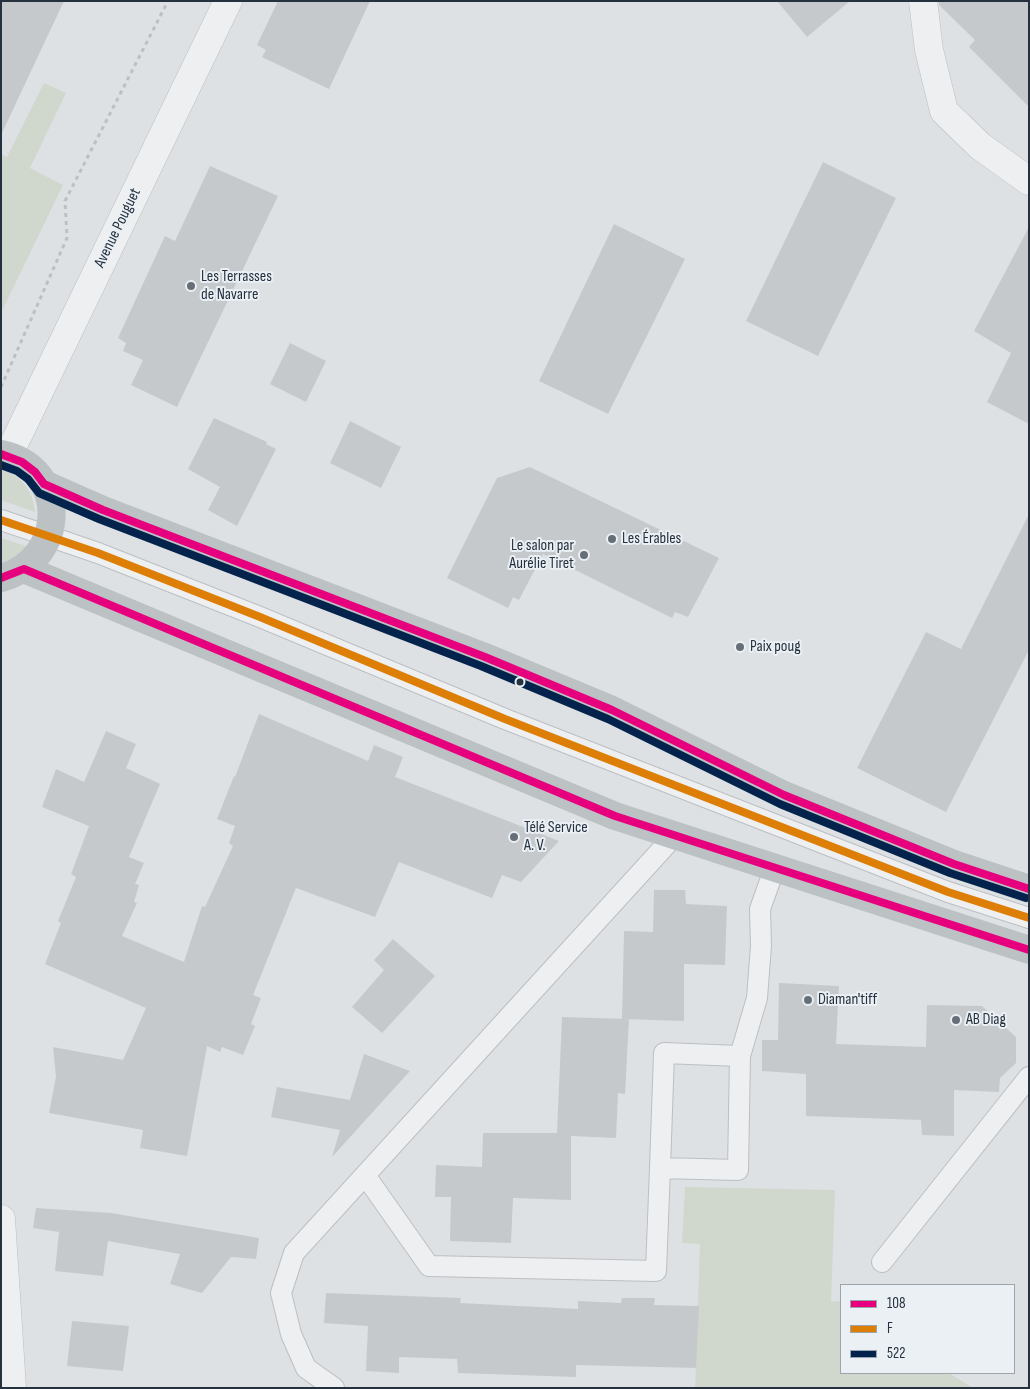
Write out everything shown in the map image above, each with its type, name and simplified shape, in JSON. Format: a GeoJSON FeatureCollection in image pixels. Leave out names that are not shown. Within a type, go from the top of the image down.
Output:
{"type":"FeatureCollection","features":[{"type":"Feature","properties":{"kind":"main road"},"geometry":{"type":"LineString","coordinates":[[4,455],[22,462],[34,472],[44,484],[52,509],[49,536],[43,548],[35,559],[13,573]]}},
{"type":"Feature","properties":{"kind":"main road"},"geometry":{"type":"LineString","coordinates":[[44,484],[103,510],[485,657],[612,710],[784,796],[954,864],[1029,889]]}},
{"type":"Feature","properties":{"kind":"main road"},"geometry":{"type":"LineString","coordinates":[[13,573],[615,816],[1029,950]]}},
{"type":"Feature","properties":{"kind":"street","name":"Avenue Pouguet"},"geometry":{"type":"LineString","coordinates":[[4,455],[228,1]]}},
{"type":"Feature","properties":{"kind":"street"},"geometry":{"type":"LineString","coordinates":[[923,1],[929,50],[944,111],[980,146],[1029,182]]}},
{"type":"Feature","properties":{"kind":"street"},"geometry":{"type":"LineString","coordinates":[[1,1219],[12,1388]]}},
{"type":"Feature","properties":{"kind":"lane"},"geometry":{"type":"LineString","coordinates":[[1,520],[49,536],[260,617],[505,719],[948,892],[1029,918]]}},
{"type":"Feature","properties":{"kind":"lane"},"geometry":{"type":"LineString","coordinates":[[334,1388],[306,1368],[291,1334],[281,1293],[294,1253],[675,836]]}},
{"type":"Feature","properties":{"kind":"lane"},"geometry":{"type":"LineString","coordinates":[[660,1168],[738,1170],[740,1056],[756,998],[761,946],[760,909],[775,867]]}},
{"type":"Feature","properties":{"kind":"lane"},"geometry":{"type":"LineString","coordinates":[[365,1175],[429,1266],[656,1271],[664,1054],[740,1056]]}},
{"type":"Feature","properties":{"kind":"lane"},"geometry":{"type":"LineString","coordinates":[[882,1262],[1029,1077]]}},
{"type":"Feature","properties":{"kind":"path"},"geometry":{"type":"LineString","coordinates":[[1,386],[67,238],[65,201],[168,1]]}},
{"type":"Feature","properties":{"kind":"shaded area"},"geometry":{"type":"Polygon","coordinates":[[[44,83],[66,93],[30,168],[63,185],[1,313],[1,154],[7,157],[44,83]]]}},
{"type":"Feature","properties":{"kind":"shaded area"},"geometry":{"type":"Polygon","coordinates":[[[1,469],[15,475],[25,485],[32,498],[35,512],[1,500],[1,469]]]}},
{"type":"Feature","properties":{"kind":"shaded area"},"geometry":{"type":"Polygon","coordinates":[[[1,538],[26,546],[19,554],[1,563],[1,538]]]}},
{"type":"Feature","properties":{"kind":"shaded area"},"geometry":{"type":"Polygon","coordinates":[[[685,1187],[835,1190],[831,1302],[840,1301],[840,1374],[951,1374],[973,1388],[695,1388],[700,1244],[682,1243],[685,1187]]]}},
{"type":"Feature","properties":{"kind":"building"},"geometry":{"type":"Polygon","coordinates":[[[1,1],[64,1],[1,135],[1,1]]]}},
{"type":"Feature","properties":{"kind":"building"},"geometry":{"type":"Polygon","coordinates":[[[278,1],[370,1],[329,89],[262,57],[266,50],[257,45],[278,1]]]}},
{"type":"Feature","properties":{"kind":"building"},"geometry":{"type":"Polygon","coordinates":[[[777,1],[850,1],[807,37],[777,1]]]}},
{"type":"Feature","properties":{"kind":"building"},"geometry":{"type":"Polygon","coordinates":[[[939,1],[1029,1],[1029,107],[969,47],[975,40],[939,5],[939,1]]]}},
{"type":"Feature","properties":{"kind":"building"},"geometry":{"type":"Polygon","coordinates":[[[823,162],[896,198],[818,356],[746,321],[823,162]]]}},
{"type":"Feature","properties":{"kind":"building","name":"Les Terrasses de Navarre"},"geometry":{"type":"Polygon","coordinates":[[[210,166],[278,196],[177,407],[131,385],[143,360],[123,351],[126,343],[118,338],[165,236],[175,241],[210,166]]]}},
{"type":"Feature","properties":{"kind":"building"},"geometry":{"type":"Polygon","coordinates":[[[614,224],[685,259],[608,414],[539,381],[614,224]]]}},
{"type":"Feature","properties":{"kind":"building"},"geometry":{"type":"Polygon","coordinates":[[[1029,227],[1029,424],[987,402],[1011,353],[974,331],[1029,227]]]}},
{"type":"Feature","properties":{"kind":"building"},"geometry":{"type":"Polygon","coordinates":[[[290,343],[326,361],[306,402],[270,384],[290,343]]]}},
{"type":"Feature","properties":{"kind":"building"},"geometry":{"type":"Polygon","coordinates":[[[214,418],[267,442],[266,444],[276,449],[237,526],[208,510],[220,487],[188,469],[214,418]]]}},
{"type":"Feature","properties":{"kind":"building"},"geometry":{"type":"Polygon","coordinates":[[[350,421],[401,447],[381,488],[330,463],[350,421]]]}},
{"type":"Feature","properties":{"kind":"building","name":"Les Érables"},"geometry":{"type":"Polygon","coordinates":[[[530,467],[719,558],[688,617],[675,612],[672,618],[543,554],[519,600],[513,597],[508,608],[447,578],[497,478],[530,467]]]}},
{"type":"Feature","properties":{"kind":"building"},"geometry":{"type":"Polygon","coordinates":[[[1029,514],[1029,650],[946,812],[857,768],[926,632],[961,649],[1029,514]]]}},
{"type":"Feature","properties":{"kind":"building"},"geometry":{"type":"Polygon","coordinates":[[[259,714],[368,761],[374,745],[403,757],[395,777],[559,841],[521,882],[502,875],[492,898],[399,862],[375,917],[296,888],[253,995],[261,998],[251,1024],[255,1026],[243,1055],[222,1047],[220,1052],[207,1046],[187,1156],[140,1148],[143,1130],[49,1113],[56,1077],[53,1047],[123,1060],[146,1008],[45,964],[61,923],[58,921],[76,877],[71,874],[89,826],[42,807],[56,769],[84,782],[106,731],[136,744],[126,768],[160,784],[129,857],[144,863],[135,884],[139,885],[134,902],[137,903],[122,936],[184,962],[202,906],[205,907],[233,846],[229,843],[235,826],[217,819],[259,714]]]}},
{"type":"Feature","properties":{"kind":"building"},"geometry":{"type":"Polygon","coordinates":[[[654,890],[685,890],[686,904],[727,906],[725,965],[684,964],[684,1021],[622,1019],[624,931],[653,932],[654,890]]]}},
{"type":"Feature","properties":{"kind":"building"},"geometry":{"type":"Polygon","coordinates":[[[393,939],[435,976],[382,1033],[352,1007],[384,970],[374,960],[393,939]]]}},
{"type":"Feature","properties":{"kind":"building"},"geometry":{"type":"Polygon","coordinates":[[[779,983],[839,986],[836,1044],[926,1047],[927,1005],[982,1006],[1016,1037],[1016,1063],[1000,1078],[999,1092],[954,1090],[954,1136],[922,1135],[921,1120],[806,1116],[806,1074],[762,1071],[762,1040],[778,1040],[779,983]]]}},
{"type":"Feature","properties":{"kind":"building"},"geometry":{"type":"Polygon","coordinates":[[[562,1017],[629,1019],[625,1094],[618,1093],[616,1138],[571,1136],[571,1200],[513,1198],[511,1243],[450,1241],[451,1197],[435,1197],[436,1165],[482,1167],[483,1133],[557,1133],[562,1017]]]}},
{"type":"Feature","properties":{"kind":"building"},"geometry":{"type":"Polygon","coordinates":[[[364,1054],[410,1071],[332,1157],[340,1130],[271,1117],[277,1087],[350,1100],[364,1054]]]}},
{"type":"Feature","properties":{"kind":"building"},"geometry":{"type":"Polygon","coordinates":[[[36,1208],[111,1213],[259,1238],[256,1259],[231,1257],[202,1293],[170,1284],[180,1254],[108,1241],[103,1276],[55,1271],[59,1232],[33,1228],[36,1208]]]}},
{"type":"Feature","properties":{"kind":"building"},"geometry":{"type":"Polygon","coordinates":[[[326,1293],[461,1298],[460,1303],[578,1309],[578,1301],[621,1303],[622,1298],[655,1298],[654,1305],[699,1306],[696,1368],[576,1365],[576,1377],[458,1373],[457,1359],[399,1357],[399,1373],[366,1371],[368,1326],[324,1323],[326,1293]]]}},
{"type":"Feature","properties":{"kind":"building"},"geometry":{"type":"Polygon","coordinates":[[[72,1321],[129,1326],[123,1371],[67,1366],[72,1321]]]}},
{"type":"Feature","properties":{"kind":"transit line","name":"108"},"geometry":{"type":"LineString","coordinates":[[1,454],[22,462],[35,472],[44,484],[103,510],[485,657],[612,710],[784,795],[954,864],[1029,889]]}},
{"type":"Feature","properties":{"kind":"transit line","name":"522"},"geometry":{"type":"LineString","coordinates":[[1,465],[17,471],[28,479],[39,493],[99,519],[481,666],[608,719],[780,804],[950,873],[1026,898]]}},
{"type":"Feature","properties":{"kind":"transit line","name":"F"},"geometry":{"type":"LineString","coordinates":[[1,520],[98,553],[260,617],[505,719],[948,892],[1029,918]]}},
{"type":"Feature","properties":{"kind":"transit line","name":"108"},"geometry":{"type":"LineString","coordinates":[[1,578],[24,569],[615,816],[1029,950]]}},
{"type":"Feature","properties":{"kind":"place","name":"Les Terrasses de Navarre"},"geometry":{"type":"Point","coordinates":[191,286]}},
{"type":"Feature","properties":{"kind":"place","name":"Les Érables"},"geometry":{"type":"Point","coordinates":[612,539]}},
{"type":"Feature","properties":{"kind":"place","name":"Le salon par Aurélie Tiret"},"geometry":{"type":"Point","coordinates":[584,555]}},
{"type":"Feature","properties":{"kind":"place","name":"Paix poug"},"geometry":{"type":"Point","coordinates":[740,647]}},
{"type":"Feature","properties":{"kind":"place","name":"Télé Service A. V."},"geometry":{"type":"Point","coordinates":[514,837]}},
{"type":"Feature","properties":{"kind":"place","name":"Diaman'tiff"},"geometry":{"type":"Point","coordinates":[808,1000]}},
{"type":"Feature","properties":{"kind":"place","name":"AB Diag"},"geometry":{"type":"Point","coordinates":[956,1020]}}]}
